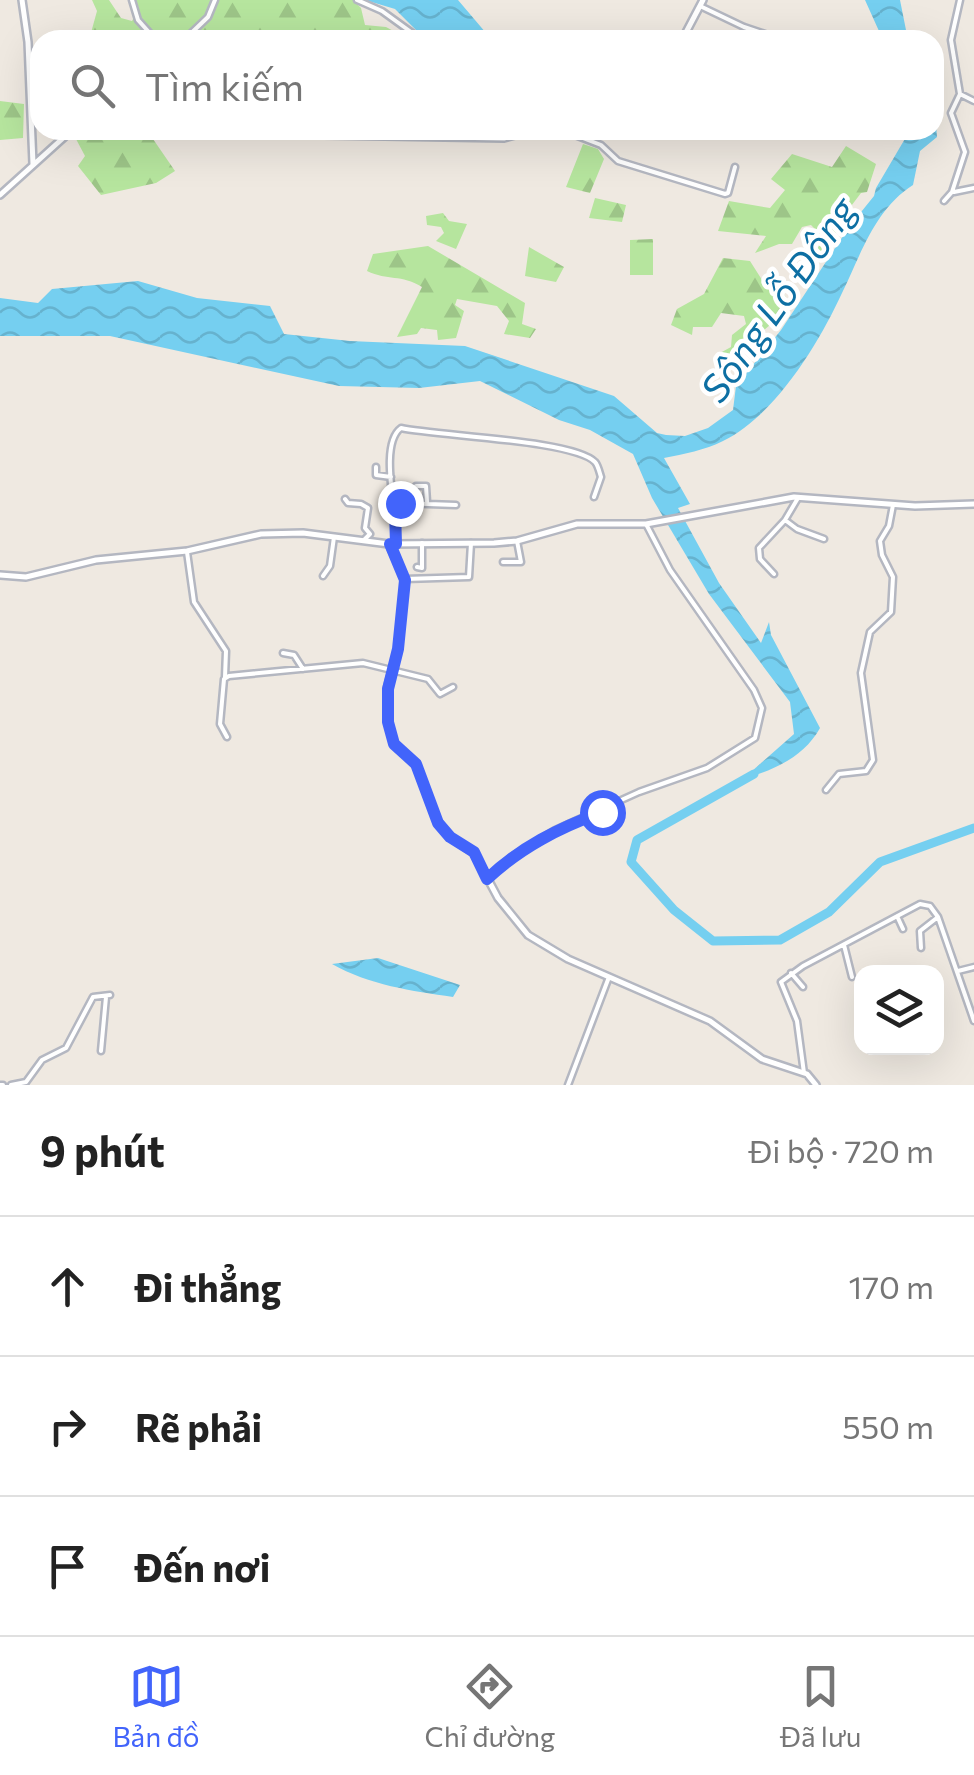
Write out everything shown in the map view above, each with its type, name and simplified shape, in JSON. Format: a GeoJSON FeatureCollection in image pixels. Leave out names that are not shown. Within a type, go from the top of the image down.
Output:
{"type":"FeatureCollection","features":[{"type":"Feature","properties":{"kind":"street"},"geometry":{"type":"LineString","coordinates":[[22,0],[30,91]]}},
{"type":"Feature","properties":{"kind":"street"},"geometry":{"type":"LineString","coordinates":[[132,0],[138,20],[147,30]]}},
{"type":"Feature","properties":{"kind":"street"},"geometry":{"type":"LineString","coordinates":[[194,30],[208,17],[215,0]]}},
{"type":"Feature","properties":{"kind":"street"},"geometry":{"type":"LineString","coordinates":[[358,0],[408,30]]}},
{"type":"Feature","properties":{"kind":"street"},"geometry":{"type":"LineString","coordinates":[[944,200],[952,192],[966,152],[951,113],[960,94],[951,40],[960,0]]}},
{"type":"Feature","properties":{"kind":"street"},"geometry":{"type":"LineString","coordinates":[[687,30],[702,3],[750,30]]}},
{"type":"Feature","properties":{"kind":"street"},"geometry":{"type":"LineString","coordinates":[[960,94],[974,101]]}},
{"type":"Feature","properties":{"kind":"street"},"geometry":{"type":"LineString","coordinates":[[32,140],[33,164]]}},
{"type":"Feature","properties":{"kind":"street"},"geometry":{"type":"LineString","coordinates":[[0,195],[61,140]]}},
{"type":"Feature","properties":{"kind":"street"},"geometry":{"type":"LineString","coordinates":[[588,140],[601,145],[618,161],[724,194],[735,167]]}},
{"type":"Feature","properties":{"kind":"street"},"geometry":{"type":"LineString","coordinates":[[952,192],[974,188]]}},
{"type":"Feature","properties":{"kind":"street"},"geometry":{"type":"LineString","coordinates":[[594,497],[602,477],[595,462],[584,456],[554,447],[401,428],[394,435],[390,477],[395,510],[393,544],[405,580],[403,618],[388,689],[388,722],[394,744],[416,764],[438,823],[450,837],[474,852],[498,898],[528,935],[568,960],[710,1021],[762,1059],[804,1073],[816,1085]]}},
{"type":"Feature","properties":{"kind":"street"},"geometry":{"type":"LineString","coordinates":[[376,467],[376,475],[390,477]]}},
{"type":"Feature","properties":{"kind":"street"},"geometry":{"type":"LineString","coordinates":[[416,486],[426,486],[426,502]]}},
{"type":"Feature","properties":{"kind":"street"},"geometry":{"type":"LineString","coordinates":[[774,574],[758,551],[785,520],[798,497]]}},
{"type":"Feature","properties":{"kind":"street"},"geometry":{"type":"LineString","coordinates":[[0,575],[26,576],[96,560],[187,552],[261,534],[334,536],[393,544],[470,544],[518,541],[577,524],[646,524],[798,497],[893,506],[974,504]]}},
{"type":"Feature","properties":{"kind":"street"},"geometry":{"type":"LineString","coordinates":[[344,500],[368,508],[365,528],[370,534],[364,540]]}},
{"type":"Feature","properties":{"kind":"street"},"geometry":{"type":"LineString","coordinates":[[395,510],[400,503],[456,505]]}},
{"type":"Feature","properties":{"kind":"street"},"geometry":{"type":"LineString","coordinates":[[826,790],[839,774],[866,771],[873,760],[861,673],[870,632],[891,612],[892,576],[880,540],[889,526],[893,506]]}},
{"type":"Feature","properties":{"kind":"street"},"geometry":{"type":"LineString","coordinates":[[785,520],[824,539]]}},
{"type":"Feature","properties":{"kind":"street"},"geometry":{"type":"LineString","coordinates":[[487,879],[510,857],[554,830],[639,792],[707,768],[756,738],[762,708],[754,690],[670,570],[646,524]]}},
{"type":"Feature","properties":{"kind":"street"},"geometry":{"type":"LineString","coordinates":[[322,576],[330,566],[334,536]]}},
{"type":"Feature","properties":{"kind":"street"},"geometry":{"type":"LineString","coordinates":[[503,562],[523,563],[518,541]]}},
{"type":"Feature","properties":{"kind":"street"},"geometry":{"type":"LineString","coordinates":[[417,568],[422,568],[422,543]]}},
{"type":"Feature","properties":{"kind":"street"},"geometry":{"type":"LineString","coordinates":[[405,580],[469,577],[470,544]]}},
{"type":"Feature","properties":{"kind":"street"},"geometry":{"type":"LineString","coordinates":[[187,552],[194,602],[226,651],[220,724],[227,737]]}},
{"type":"Feature","properties":{"kind":"street"},"geometry":{"type":"LineString","coordinates":[[283,653],[294,656],[303,668]]}},
{"type":"Feature","properties":{"kind":"street"},"geometry":{"type":"LineString","coordinates":[[226,677],[363,663],[430,679],[440,694],[453,687]]}},
{"type":"Feature","properties":{"kind":"street"},"geometry":{"type":"LineString","coordinates":[[804,1073],[797,1021],[780,984],[791,974],[925,903],[938,917],[974,1021]]}},
{"type":"Feature","properties":{"kind":"street"},"geometry":{"type":"LineString","coordinates":[[897,916],[903,929]]}},
{"type":"Feature","properties":{"kind":"street"},"geometry":{"type":"LineString","coordinates":[[921,948],[920,931],[938,917]]}},
{"type":"Feature","properties":{"kind":"street"},"geometry":{"type":"LineString","coordinates":[[844,945],[852,977]]}},
{"type":"Feature","properties":{"kind":"street"},"geometry":{"type":"LineString","coordinates":[[958,971],[974,968]]}},
{"type":"Feature","properties":{"kind":"street"},"geometry":{"type":"LineString","coordinates":[[791,974],[803,987]]}},
{"type":"Feature","properties":{"kind":"street"},"geometry":{"type":"LineString","coordinates":[[568,1085],[609,977]]}},
{"type":"Feature","properties":{"kind":"street"},"geometry":{"type":"LineString","coordinates":[[11,1085],[26,1082],[42,1060],[66,1048],[93,997],[108,996],[101,1051]]}},
{"type":"Feature","properties":{"kind":"green space"},"geometry":{"type":"Polygon","coordinates":[[[92,0],[109,0],[121,18],[132,21],[139,9],[136,0],[353,0],[361,8],[365,25],[392,30],[92,30],[97,11],[92,0]]]}},
{"type":"Feature","properties":{"kind":"green space"},"geometry":{"type":"Polygon","coordinates":[[[0,101],[24,104],[23,138],[0,140],[0,101]]]}},
{"type":"Feature","properties":{"kind":"green space"},"geometry":{"type":"Polygon","coordinates":[[[77,140],[154,140],[175,171],[156,183],[101,195],[78,166],[85,156],[77,140]]]}},
{"type":"Feature","properties":{"kind":"green space"},"geometry":{"type":"Polygon","coordinates":[[[583,144],[598,149],[604,159],[590,193],[566,187],[583,144]]]}},
{"type":"Feature","properties":{"kind":"green space"},"geometry":{"type":"Polygon","coordinates":[[[846,146],[876,164],[867,192],[861,193],[836,226],[836,236],[816,268],[809,262],[824,238],[811,225],[802,227],[792,244],[779,244],[755,253],[766,236],[718,231],[729,201],[770,208],[785,190],[771,179],[792,154],[832,167],[846,146]]]}},
{"type":"Feature","properties":{"kind":"green space"},"geometry":{"type":"Polygon","coordinates":[[[595,198],[626,205],[622,222],[589,218],[595,198]]]}},
{"type":"Feature","properties":{"kind":"green space"},"geometry":{"type":"Polygon","coordinates":[[[443,213],[449,221],[467,224],[456,249],[436,241],[444,233],[441,227],[427,225],[426,216],[443,213]]]}},
{"type":"Feature","properties":{"kind":"green space"},"geometry":{"type":"Polygon","coordinates":[[[653,239],[653,275],[630,275],[630,240],[653,239]]]}},
{"type":"Feature","properties":{"kind":"green space"},"geometry":{"type":"Polygon","coordinates":[[[428,246],[525,303],[522,324],[536,329],[530,338],[504,334],[509,321],[497,306],[457,299],[455,305],[464,311],[456,338],[438,340],[437,330],[421,328],[417,334],[397,337],[422,287],[367,271],[373,254],[428,246]]]}},
{"type":"Feature","properties":{"kind":"green space"},"geometry":{"type":"Polygon","coordinates":[[[529,247],[564,267],[556,282],[525,276],[529,247]]]}},
{"type":"Feature","properties":{"kind":"green space"},"geometry":{"type":"Polygon","coordinates":[[[723,258],[750,261],[764,283],[775,280],[787,299],[770,325],[730,359],[720,353],[731,347],[732,335],[746,324],[744,316],[721,313],[712,327],[693,327],[692,335],[671,325],[677,309],[704,294],[723,258]]]}},
{"type":"Feature","properties":{"kind":"water"},"geometry":{"type":"Polygon","coordinates":[[[365,0],[458,0],[484,30],[416,30],[395,9],[365,0]]]}},
{"type":"Feature","properties":{"kind":"water"},"geometry":{"type":"Polygon","coordinates":[[[865,0],[900,0],[906,30],[878,30],[865,0]]]}},
{"type":"Feature","properties":{"kind":"water"},"geometry":{"type":"Polygon","coordinates":[[[904,140],[933,140],[920,151],[913,185],[879,219],[821,334],[777,396],[742,430],[723,441],[664,458],[690,504],[678,508],[719,583],[761,643],[769,622],[771,635],[820,728],[806,747],[787,761],[743,779],[794,734],[790,702],[709,594],[652,498],[633,454],[590,430],[559,420],[480,381],[419,388],[339,386],[110,336],[0,336],[0,298],[38,303],[52,289],[138,281],[197,298],[270,306],[284,334],[465,346],[614,396],[657,433],[685,436],[708,428],[733,410],[736,386],[781,330],[904,140]]]}},
{"type":"Feature","properties":{"kind":"water"},"geometry":{"type":"Polygon","coordinates":[[[378,958],[460,985],[453,997],[422,992],[376,982],[332,964],[378,958]]]}},
{"type":"Feature","properties":{"kind":"waterway"},"geometry":{"type":"LineString","coordinates":[[754,774],[637,840],[631,862],[674,910],[713,941],[780,940],[829,912],[880,862],[974,828]]}},
{"type":"Feature","properties":{"kind":"route"},"geometry":{"type":"LineString","coordinates":[[400,503],[395,510],[396,544],[390,544],[404,576],[403,618],[388,689],[388,722],[394,744],[416,764],[438,823],[450,837],[474,852],[487,879],[510,857],[554,830],[602,812]]}},
{"type":"Feature","properties":{"kind":"water label","name":"Sông Lỗ Đông"},"geometry":{"type":"Point","coordinates":[779,300]}}]}
